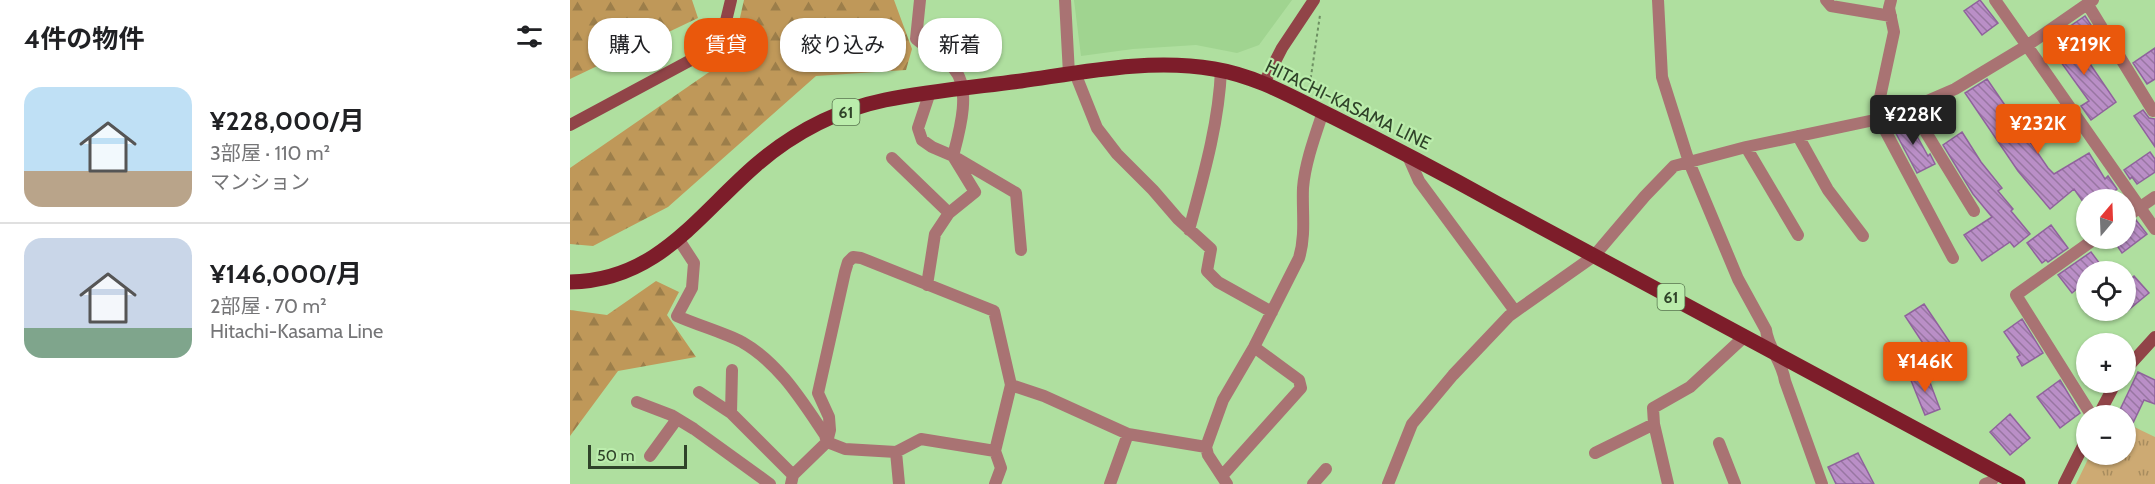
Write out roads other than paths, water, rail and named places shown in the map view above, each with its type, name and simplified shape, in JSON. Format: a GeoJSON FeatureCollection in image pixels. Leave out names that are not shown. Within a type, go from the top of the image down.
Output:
{"type":"FeatureCollection","features":[{"type":"Feature","properties":{"kind":"main road","name":"HITACHI-KASAMA LINE"},"geometry":{"type":"LineString","coordinates":[[570,282],[608,277],[636,268],[679,240],[755,166],[802,132],[825,119],[873,103],[930,92],[1174,64],[1221,70],[1264,83],[1292,95],[1407,154],[2018,484]]}},
{"type":"Feature","properties":{"kind":"street"},"geometry":{"type":"LineString","coordinates":[[570,125],[691,60],[711,45],[720,34],[726,21],[731,0]]}},
{"type":"Feature","properties":{"kind":"street"},"geometry":{"type":"LineString","coordinates":[[920,0],[916,39],[955,69],[962,89],[961,124],[952,156],[975,192],[949,213],[934,234],[927,285]]}},
{"type":"Feature","properties":{"kind":"street"},"geometry":{"type":"LineString","coordinates":[[1065,0],[1072,74],[1096,128],[1134,173],[1189,230],[1211,249],[1207,271],[1212,277],[1272,312]]}},
{"type":"Feature","properties":{"kind":"street"},"geometry":{"type":"LineString","coordinates":[[1264,83],[1282,48],[1314,0]]}},
{"type":"Feature","properties":{"kind":"street"},"geometry":{"type":"LineString","coordinates":[[1658,0],[1662,77],[1689,162],[1738,279],[1783,369],[1785,381],[1822,484]]}},
{"type":"Feature","properties":{"kind":"street"},"geometry":{"type":"LineString","coordinates":[[1826,0],[1831,6],[1891,15]]}},
{"type":"Feature","properties":{"kind":"street"},"geometry":{"type":"LineString","coordinates":[[1891,0],[1889,8],[1894,32],[1880,102],[1879,119],[1953,258]]}},
{"type":"Feature","properties":{"kind":"street"},"geometry":{"type":"LineString","coordinates":[[1995,0],[2155,229]]}},
{"type":"Feature","properties":{"kind":"street"},"geometry":{"type":"LineString","coordinates":[[1388,484],[1412,424],[1477,349],[1515,311],[1594,256],[1674,166],[1746,147],[1879,119],[1911,108],[1955,89],[2028,45],[2090,2],[2153,111]]}},
{"type":"Feature","properties":{"kind":"street"},"geometry":{"type":"LineString","coordinates":[[1189,230],[1209,148],[1220,91],[1221,70]]}},
{"type":"Feature","properties":{"kind":"street"},"geometry":{"type":"LineString","coordinates":[[930,92],[918,128],[922,140],[1016,193],[1022,250]]}},
{"type":"Feature","properties":{"kind":"street"},"geometry":{"type":"LineString","coordinates":[[1911,108],[1974,211]]}},
{"type":"Feature","properties":{"kind":"street"},"geometry":{"type":"LineString","coordinates":[[1254,346],[1299,380],[1301,388],[1224,480],[1208,455],[1206,447],[1224,400],[1299,258],[1304,242],[1303,186],[1312,144],[1323,112]]}},
{"type":"Feature","properties":{"kind":"street"},"geometry":{"type":"LineString","coordinates":[[1798,136],[1828,190],[1863,236]]}},
{"type":"Feature","properties":{"kind":"street"},"geometry":{"type":"LineString","coordinates":[[1746,147],[1798,235]]}},
{"type":"Feature","properties":{"kind":"street"},"geometry":{"type":"LineString","coordinates":[[1407,154],[1419,181],[1515,311]]}},
{"type":"Feature","properties":{"kind":"street"},"geometry":{"type":"LineString","coordinates":[[892,158],[949,213]]}},
{"type":"Feature","properties":{"kind":"street"},"geometry":{"type":"LineString","coordinates":[[2136,210],[2155,197]]}},
{"type":"Feature","properties":{"kind":"street"},"geometry":{"type":"LineString","coordinates":[[679,240],[694,263],[692,288],[677,316],[741,342],[766,359],[797,393],[825,435],[827,442]]}},
{"type":"Feature","properties":{"kind":"street"},"geometry":{"type":"LineString","coordinates":[[2081,249],[2016,295],[2085,405]]}},
{"type":"Feature","properties":{"kind":"street"},"geometry":{"type":"LineString","coordinates":[[699,392],[731,413],[792,479],[827,442],[830,430],[829,417],[818,393],[848,262],[854,257],[861,258],[994,311],[1011,385],[995,451],[1001,468],[995,484]]}},
{"type":"Feature","properties":{"kind":"street"},"geometry":{"type":"LineString","coordinates":[[1668,484],[1654,424],[1653,408],[1690,387],[1744,337]]}},
{"type":"Feature","properties":{"kind":"street"},"geometry":{"type":"LineString","coordinates":[[2136,358],[2155,337]]}},
{"type":"Feature","properties":{"kind":"street"},"geometry":{"type":"LineString","coordinates":[[731,413],[732,370]]}},
{"type":"Feature","properties":{"kind":"street"},"geometry":{"type":"LineString","coordinates":[[1011,385],[1044,396],[1128,434],[1206,447]]}},
{"type":"Feature","properties":{"kind":"street"},"geometry":{"type":"LineString","coordinates":[[637,402],[677,419],[770,484]]}},
{"type":"Feature","properties":{"kind":"street"},"geometry":{"type":"LineString","coordinates":[[650,456],[677,419]]}},
{"type":"Feature","properties":{"kind":"street"},"geometry":{"type":"LineString","coordinates":[[1595,453],[1654,424]]}},
{"type":"Feature","properties":{"kind":"street"},"geometry":{"type":"LineString","coordinates":[[1110,484],[1128,434]]}},
{"type":"Feature","properties":{"kind":"street"},"geometry":{"type":"LineString","coordinates":[[827,442],[845,449],[897,452],[921,439],[995,451]]}},
{"type":"Feature","properties":{"kind":"street"},"geometry":{"type":"LineString","coordinates":[[1719,443],[1735,484]]}},
{"type":"Feature","properties":{"kind":"street"},"geometry":{"type":"LineString","coordinates":[[897,452],[899,484]]}},
{"type":"Feature","properties":{"kind":"street"},"geometry":{"type":"LineString","coordinates":[[2064,484],[2076,460]]}},
{"type":"Feature","properties":{"kind":"street"},"geometry":{"type":"LineString","coordinates":[[1313,484],[1326,469]]}},
{"type":"Feature","properties":{"kind":"street"},"geometry":{"type":"LineString","coordinates":[[1985,484],[1991,482],[1997,473]]}}]}
